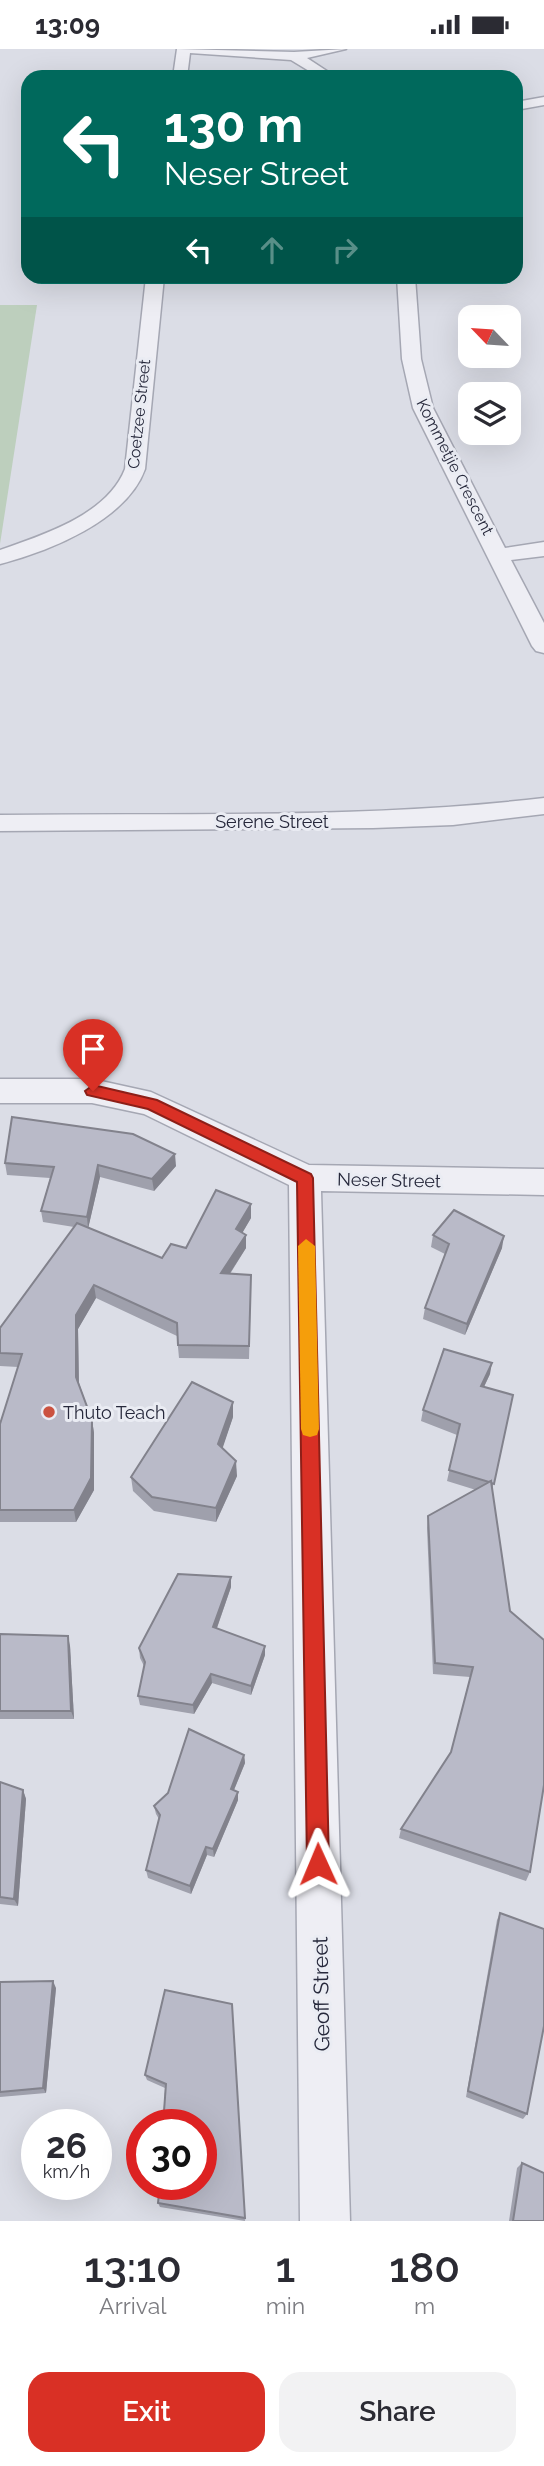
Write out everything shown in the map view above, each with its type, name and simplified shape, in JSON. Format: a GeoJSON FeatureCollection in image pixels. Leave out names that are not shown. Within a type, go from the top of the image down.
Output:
{"type":"FeatureCollection","features":[{"type":"Feature","properties":{"kind":"street"},"geometry":{"type":"LineString","coordinates":[[181,70],[184,49]]}},
{"type":"Feature","properties":{"kind":"street"},"geometry":{"type":"LineString","coordinates":[[190,49],[294,56],[339,49]]}},
{"type":"Feature","properties":{"kind":"street"},"geometry":{"type":"LineString","coordinates":[[294,56],[317,70]]}},
{"type":"Feature","properties":{"kind":"street"},"geometry":{"type":"LineString","coordinates":[[523,105],[544,101]]}},
{"type":"Feature","properties":{"kind":"street","name":"Coetzee Street"},"geometry":{"type":"LineString","coordinates":[[0,557],[40,541],[112,503],[131,481],[135,468],[154,284]]}},
{"type":"Feature","properties":{"kind":"street","name":"Kommetjie Crescent"},"geometry":{"type":"LineString","coordinates":[[406,284],[410,338],[420,399],[431,426],[500,555],[544,646]]}},
{"type":"Feature","properties":{"kind":"street"},"geometry":{"type":"LineString","coordinates":[[500,555],[544,549]]}},
{"type":"Feature","properties":{"kind":"street","name":"Serene Street"},"geometry":{"type":"LineString","coordinates":[[0,823],[373,820],[453,817],[544,806]]}},
{"type":"Feature","properties":{"kind":"street","name":"Neser Street"},"geometry":{"type":"LineString","coordinates":[[0,1091],[93,1091],[151,1104],[305,1178],[544,1182]]}},
{"type":"Feature","properties":{"kind":"street","name":"Geoff Street"},"geometry":{"type":"LineString","coordinates":[[305,1178],[325,2221]]}},
{"type":"Feature","properties":{"kind":"green space"},"geometry":{"type":"Polygon","coordinates":[[[0,305],[37,305],[0,544],[0,305]]]}},
{"type":"Feature","properties":{"kind":"building"},"geometry":{"type":"Polygon","coordinates":[[[12,1117],[133,1134],[175,1154],[152,1179],[98,1165],[87,1217],[41,1211],[54,1167],[5,1163],[12,1117]]]}},
{"type":"Feature","properties":{"kind":"building"},"geometry":{"type":"Polygon","coordinates":[[[216,1190],[251,1204],[236,1229],[246,1235],[221,1273],[251,1275],[249,1346],[178,1345],[177,1323],[94,1285],[76,1315],[76,1377],[92,1420],[91,1478],[74,1510],[0,1510],[0,1424],[22,1354],[0,1353],[0,1328],[77,1223],[162,1258],[171,1244],[186,1248],[216,1190]]]}},
{"type":"Feature","properties":{"kind":"building"},"geometry":{"type":"Polygon","coordinates":[[[454,1210],[504,1236],[467,1324],[425,1308],[449,1244],[433,1235],[454,1210]]]}},
{"type":"Feature","properties":{"kind":"building"},"geometry":{"type":"Polygon","coordinates":[[[444,1349],[492,1363],[481,1386],[513,1395],[494,1484],[449,1470],[460,1424],[423,1410],[444,1349]]]}},
{"type":"Feature","properties":{"kind":"building"},"geometry":{"type":"Polygon","coordinates":[[[192,1382],[233,1402],[218,1444],[236,1461],[216,1508],[152,1497],[131,1477],[192,1382]]]}},
{"type":"Feature","properties":{"kind":"building"},"geometry":{"type":"Polygon","coordinates":[[[491,1481],[510,1611],[544,1640],[544,1785],[530,1872],[401,1829],[451,1752],[473,1667],[435,1663],[428,1516],[491,1481]]]}},
{"type":"Feature","properties":{"kind":"building"},"geometry":{"type":"Polygon","coordinates":[[[178,1574],[231,1577],[213,1627],[265,1646],[251,1686],[211,1674],[193,1705],[138,1696],[145,1662],[139,1648],[178,1574]]]}},
{"type":"Feature","properties":{"kind":"building"},"geometry":{"type":"Polygon","coordinates":[[[0,1634],[68,1636],[71,1711],[0,1711],[0,1634]]]}},
{"type":"Feature","properties":{"kind":"building"},"geometry":{"type":"Polygon","coordinates":[[[189,1729],[244,1755],[231,1789],[238,1792],[213,1849],[206,1847],[190,1886],[146,1870],[160,1815],[154,1806],[168,1793],[189,1729]]]}},
{"type":"Feature","properties":{"kind":"building"},"geometry":{"type":"Polygon","coordinates":[[[0,1782],[23,1790],[14,1899],[0,1897],[0,1782]]]}},
{"type":"Feature","properties":{"kind":"building"},"geometry":{"type":"Polygon","coordinates":[[[500,1913],[544,1929],[544,2026],[527,2114],[468,2091],[500,1913]]]}},
{"type":"Feature","properties":{"kind":"building"},"geometry":{"type":"Polygon","coordinates":[[[53,1981],[43,2088],[0,2092],[0,1982],[53,1981]]]}},
{"type":"Feature","properties":{"kind":"building"},"geometry":{"type":"Polygon","coordinates":[[[165,1990],[232,2004],[245,2218],[158,2203],[158,2200],[217,2200],[217,2109],[164,2109],[166,2084],[145,2075],[165,1990]]]}},
{"type":"Feature","properties":{"kind":"building"},"geometry":{"type":"Polygon","coordinates":[[[522,2163],[544,2173],[544,2221],[513,2221],[522,2163]]]}},
{"type":"Feature","properties":{"kind":"slow traffic"},"geometry":{"type":"LineString","coordinates":[[306,1246],[310,1429]]}},
{"type":"Feature","properties":{"kind":"place","name":"Thuto Teach"},"geometry":{"type":"Point","coordinates":[49,1412]}},
{"type":"Feature","properties":{"kind":"route"},"geometry":{"type":"LineString","coordinates":[[93,1091],[151,1104],[305,1178],[318,1864]]}}]}
